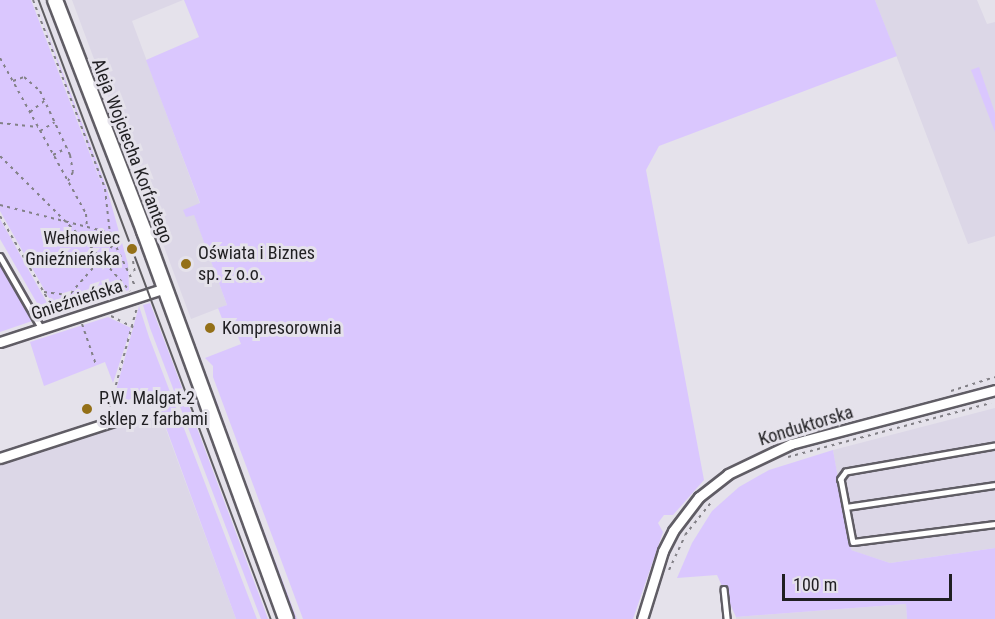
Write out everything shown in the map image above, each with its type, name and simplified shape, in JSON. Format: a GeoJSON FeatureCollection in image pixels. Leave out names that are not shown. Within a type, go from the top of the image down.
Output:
{"type":"FeatureCollection","features":[{"type":"Feature","properties":{"kind":"main road","name":"Aleja Wojciecha Korfantego"},"geometry":{"type":"LineString","coordinates":[[55,0],[165,288],[286,619]]}},
{"type":"Feature","properties":{"kind":"street","name":"Gnieźnieńska"},"geometry":{"type":"LineString","coordinates":[[0,342],[165,288]]}},
{"type":"Feature","properties":{"kind":"street","name":"Konduktorska"},"geometry":{"type":"LineString","coordinates":[[642,619],[663,551],[673,531],[699,497],[728,474],[791,444],[995,390]]}},
{"type":"Feature","properties":{"kind":"street"},"geometry":{"type":"LineString","coordinates":[[0,458],[111,422]]}},
{"type":"Feature","properties":{"kind":"lane"},"geometry":{"type":"LineString","coordinates":[[0,256],[42,329]]}},
{"type":"Feature","properties":{"kind":"lane"},"geometry":{"type":"LineString","coordinates":[[995,446],[846,472],[841,479],[853,542],[995,524]]}},
{"type":"Feature","properties":{"kind":"lane"},"geometry":{"type":"LineString","coordinates":[[846,507],[995,485]]}},
{"type":"Feature","properties":{"kind":"lane"},"geometry":{"type":"LineString","coordinates":[[724,589],[727,619]]}},
{"type":"Feature","properties":{"kind":"path"},"geometry":{"type":"LineString","coordinates":[[33,0],[105,192],[110,234],[135,299],[133,327],[107,410],[111,422]]}},
{"type":"Feature","properties":{"kind":"path"},"geometry":{"type":"LineString","coordinates":[[0,58],[86,214],[87,228]]}},
{"type":"Feature","properties":{"kind":"path"},"geometry":{"type":"LineString","coordinates":[[13,81],[24,77],[38,89],[67,148],[73,170],[68,181]]}},
{"type":"Feature","properties":{"kind":"path"},"geometry":{"type":"LineString","coordinates":[[30,112],[44,101]]}},
{"type":"Feature","properties":{"kind":"path"},"geometry":{"type":"LineString","coordinates":[[40,131],[55,122]]}},
{"type":"Feature","properties":{"kind":"path"},"geometry":{"type":"LineString","coordinates":[[0,123],[38,127]]}},
{"type":"Feature","properties":{"kind":"path"},"geometry":{"type":"LineString","coordinates":[[53,155],[67,148]]}},
{"type":"Feature","properties":{"kind":"path"},"geometry":{"type":"LineString","coordinates":[[0,156],[90,246],[135,299]]}},
{"type":"Feature","properties":{"kind":"path"},"geometry":{"type":"LineString","coordinates":[[0,206],[122,236],[114,242],[56,310],[53,308]]}},
{"type":"Feature","properties":{"kind":"path"},"geometry":{"type":"LineString","coordinates":[[0,216],[53,308],[49,320]]}},
{"type":"Feature","properties":{"kind":"path"},"geometry":{"type":"LineString","coordinates":[[90,246],[97,231]]}},
{"type":"Feature","properties":{"kind":"path"},"geometry":{"type":"LineString","coordinates":[[133,261],[135,273]]}},
{"type":"Feature","properties":{"kind":"path"},"geometry":{"type":"LineString","coordinates":[[28,264],[36,264]]}},
{"type":"Feature","properties":{"kind":"path"},"geometry":{"type":"LineString","coordinates":[[87,264],[96,265]]}},
{"type":"Feature","properties":{"kind":"path"},"geometry":{"type":"LineString","coordinates":[[44,292],[70,295]]}},
{"type":"Feature","properties":{"kind":"path"},"geometry":{"type":"LineString","coordinates":[[108,315],[133,327]]}},
{"type":"Feature","properties":{"kind":"path"},"geometry":{"type":"LineString","coordinates":[[81,323],[96,365]]}},
{"type":"Feature","properties":{"kind":"path"},"geometry":{"type":"LineString","coordinates":[[950,390],[995,377]]}},
{"type":"Feature","properties":{"kind":"path"},"geometry":{"type":"LineString","coordinates":[[782,460],[995,401]]}},
{"type":"Feature","properties":{"kind":"path"},"geometry":{"type":"LineString","coordinates":[[666,578],[685,535],[719,495]]}},
{"type":"Feature","properties":{"kind":"shaded area"},"geometry":{"type":"Polygon","coordinates":[[[0,0],[31,0],[109,204],[35,0],[107,189],[128,264],[129,290],[58,314],[0,211],[0,0]]]}},
{"type":"Feature","properties":{"kind":"shaded area"},"geometry":{"type":"Polygon","coordinates":[[[72,0],[183,0],[132,21],[200,204],[184,210],[194,214],[227,305],[191,319],[72,0]]]}},
{"type":"Feature","properties":{"kind":"shaded area"},"geometry":{"type":"Polygon","coordinates":[[[184,0],[875,0],[897,56],[659,146],[646,170],[704,480],[673,515],[664,515],[658,523],[663,532],[633,619],[303,619],[213,377],[213,366],[205,358],[241,344],[237,334],[229,337],[218,308],[227,305],[194,215],[186,217],[183,210],[200,203],[146,60],[199,37],[184,0]]]}},
{"type":"Feature","properties":{"kind":"shaded area"},"geometry":{"type":"Polygon","coordinates":[[[875,0],[977,0],[987,24],[995,22],[995,236],[968,244],[875,0]]]}},
{"type":"Feature","properties":{"kind":"shaded area"},"geometry":{"type":"Polygon","coordinates":[[[979,67],[995,113],[995,132],[971,70],[979,67]]]}},
{"type":"Feature","properties":{"kind":"shaded area"},"geometry":{"type":"Polygon","coordinates":[[[0,219],[50,308],[45,317],[0,239],[0,219]]]}},
{"type":"Feature","properties":{"kind":"shaded area"},"geometry":{"type":"Polygon","coordinates":[[[0,261],[35,320],[0,332],[0,261]]]}},
{"type":"Feature","properties":{"kind":"shaded area"},"geometry":{"type":"Polygon","coordinates":[[[150,303],[268,619],[261,619],[150,328],[143,305],[150,303]]]}},
{"type":"Feature","properties":{"kind":"shaded area"},"geometry":{"type":"Polygon","coordinates":[[[139,306],[257,619],[236,619],[153,392],[112,405],[139,306]]]}},
{"type":"Feature","properties":{"kind":"shaded area"},"geometry":{"type":"Polygon","coordinates":[[[108,317],[131,328],[113,383],[105,362],[44,386],[30,342],[108,317]]]}},
{"type":"Feature","properties":{"kind":"shaded area"},"geometry":{"type":"Polygon","coordinates":[[[214,394],[297,619],[293,619],[222,431],[214,394]]]}},
{"type":"Feature","properties":{"kind":"shaded area"},"geometry":{"type":"Polygon","coordinates":[[[995,408],[995,548],[890,563],[850,550],[833,450],[995,408]]]}},
{"type":"Feature","properties":{"kind":"shaded area"},"geometry":{"type":"Polygon","coordinates":[[[160,413],[236,619],[0,619],[0,463],[160,413]]]}},
{"type":"Feature","properties":{"kind":"shaded area"},"geometry":{"type":"Polygon","coordinates":[[[833,450],[851,550],[890,563],[995,548],[995,619],[907,619],[906,604],[736,617],[717,575],[677,578],[692,543],[712,511],[739,487],[769,470],[833,450]]]}},
{"type":"Feature","properties":{"kind":"shaded area"},"geometry":{"type":"Polygon","coordinates":[[[906,604],[907,619],[736,619],[736,617],[906,604]]]}},
{"type":"Feature","properties":{"kind":"tram line"},"geometry":{"type":"LineString","coordinates":[[39,0],[271,619]]}},
{"type":"Feature","properties":{"kind":"place","name":"Wełnowiec Gnieźnieńska"},"geometry":{"type":"Point","coordinates":[132,249]}},
{"type":"Feature","properties":{"kind":"place","name":"Oświata i Biznes sp. z o.o."},"geometry":{"type":"Point","coordinates":[186,264]}},
{"type":"Feature","properties":{"kind":"place","name":"Kompresorownia"},"geometry":{"type":"Point","coordinates":[210,328]}},
{"type":"Feature","properties":{"kind":"place","name":"P.W. Malgat-2 sklep z farbami"},"geometry":{"type":"Point","coordinates":[87,409]}}]}
